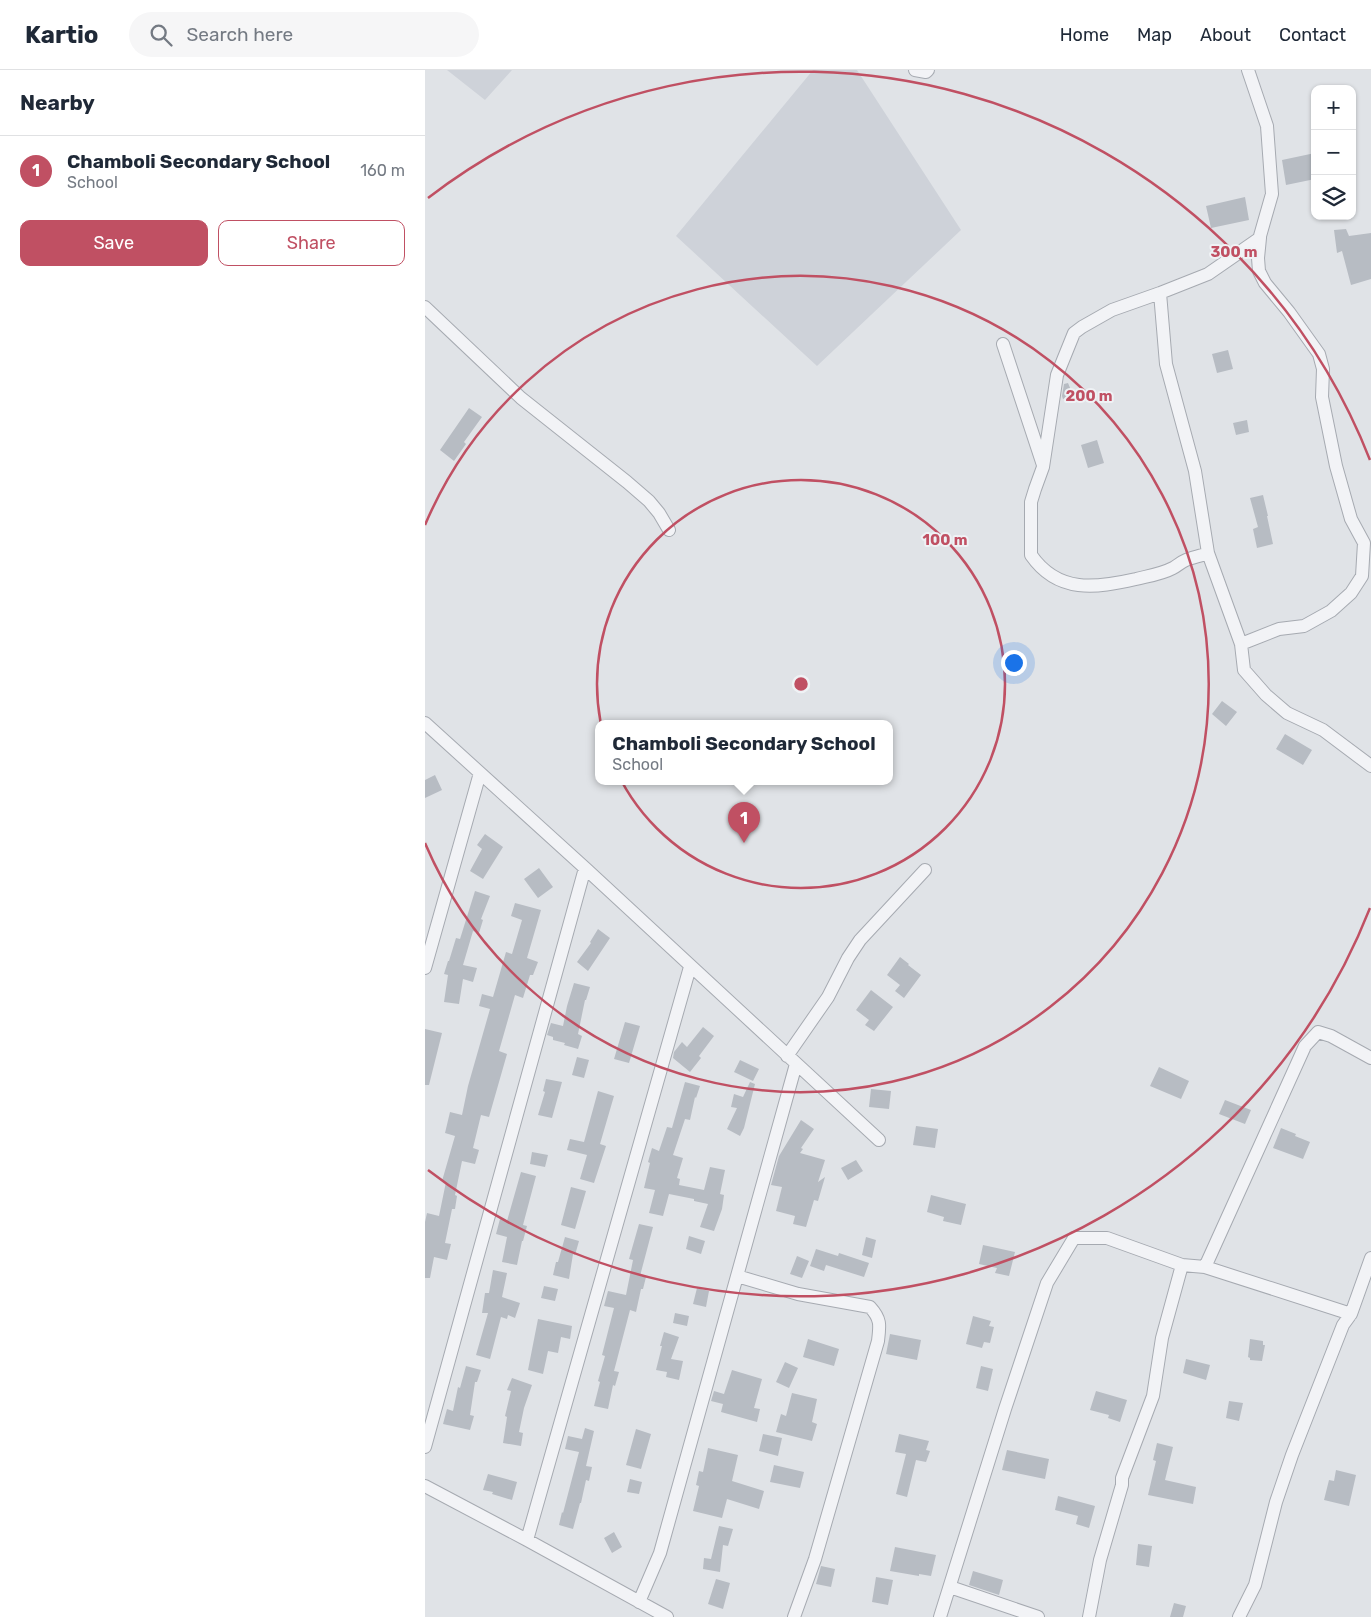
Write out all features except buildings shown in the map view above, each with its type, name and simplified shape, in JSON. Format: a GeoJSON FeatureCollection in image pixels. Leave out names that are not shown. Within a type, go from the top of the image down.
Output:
{"type":"FeatureCollection","features":[{"type":"Feature","properties":{"kind":"street"},"geometry":{"type":"LineString","coordinates":[[915,70],[926,72],[928,70]]}},
{"type":"Feature","properties":{"kind":"street"},"geometry":{"type":"LineString","coordinates":[[1241,644],[1279,629],[1304,626],[1331,611],[1351,593],[1362,576],[1364,543],[1351,518],[1336,466],[1322,397],[1323,369],[1319,354],[1289,312],[1265,283],[1259,271],[1260,238],[1272,194],[1267,126],[1248,70]]}},
{"type":"Feature","properties":{"kind":"street"},"geometry":{"type":"LineString","coordinates":[[1208,553],[1186,560],[1173,568],[1119,583],[1081,586],[1064,583],[1047,573],[1031,555],[1031,502],[1043,467],[1057,375],[1074,333],[1112,310],[1160,294],[1208,274],[1260,238]]}},
{"type":"Feature","properties":{"kind":"street"},"geometry":{"type":"LineString","coordinates":[[1160,294],[1166,364],[1195,471],[1208,553],[1241,644],[1245,670],[1266,695],[1287,713],[1323,730],[1371,766]]}},
{"type":"Feature","properties":{"kind":"street"},"geometry":{"type":"LineString","coordinates":[[425,307],[521,398],[649,501],[659,512],[669,530]]}},
{"type":"Feature","properties":{"kind":"street"},"geometry":{"type":"LineString","coordinates":[[1003,344],[1043,467]]}},
{"type":"Feature","properties":{"kind":"street"},"geometry":{"type":"LineString","coordinates":[[425,723],[879,1140]]}},
{"type":"Feature","properties":{"kind":"street"},"geometry":{"type":"LineString","coordinates":[[425,968],[480,773]]}},
{"type":"Feature","properties":{"kind":"street"},"geometry":{"type":"LineString","coordinates":[[426,1440],[585,868]]}},
{"type":"Feature","properties":{"kind":"street"},"geometry":{"type":"LineString","coordinates":[[639,1602],[660,1553],[737,1276],[791,1060],[860,940],[925,870]]}},
{"type":"Feature","properties":{"kind":"street"},"geometry":{"type":"LineString","coordinates":[[527,1540],[690,967]]}},
{"type":"Feature","properties":{"kind":"street"},"geometry":{"type":"LineString","coordinates":[[1205,1267],[1305,1046],[1318,1032],[1331,1036],[1371,1058]]}},
{"type":"Feature","properties":{"kind":"street"},"geometry":{"type":"LineString","coordinates":[[940,1617],[1005,1409],[1047,1283],[1075,1238],[1107,1238],[1182,1266],[1205,1267],[1351,1314]]}},
{"type":"Feature","properties":{"kind":"street"},"geometry":{"type":"LineString","coordinates":[[1239,1617],[1255,1585],[1276,1502],[1292,1455],[1343,1325],[1351,1314],[1371,1258]]}},
{"type":"Feature","properties":{"kind":"street"},"geometry":{"type":"LineString","coordinates":[[1089,1617],[1100,1560],[1122,1485],[1122,1478],[1153,1396],[1163,1338],[1182,1266]]}},
{"type":"Feature","properties":{"kind":"street"},"geometry":{"type":"LineString","coordinates":[[737,1276],[798,1294],[870,1307],[878,1315],[880,1325],[879,1341],[815,1559],[794,1617]]}},
{"type":"Feature","properties":{"kind":"street"},"geometry":{"type":"LineString","coordinates":[[425,1486],[667,1617]]}},
{"type":"Feature","properties":{"kind":"street"},"geometry":{"type":"LineString","coordinates":[[950,1588],[1038,1617]]}},
{"type":"Feature","properties":{"kind":"shaded area"},"geometry":{"type":"Polygon","coordinates":[[[447,70],[512,70],[485,100],[447,70]]]}},
{"type":"Feature","properties":{"kind":"shaded area"},"geometry":{"type":"Polygon","coordinates":[[[813,70],[857,70],[961,230],[817,366],[676,236],[813,70]]]}},
{"type":"Feature","properties":{"kind":"place","name":"Chamboli Secondary School"},"geometry":{"type":"Point","coordinates":[744,843]}}]}
